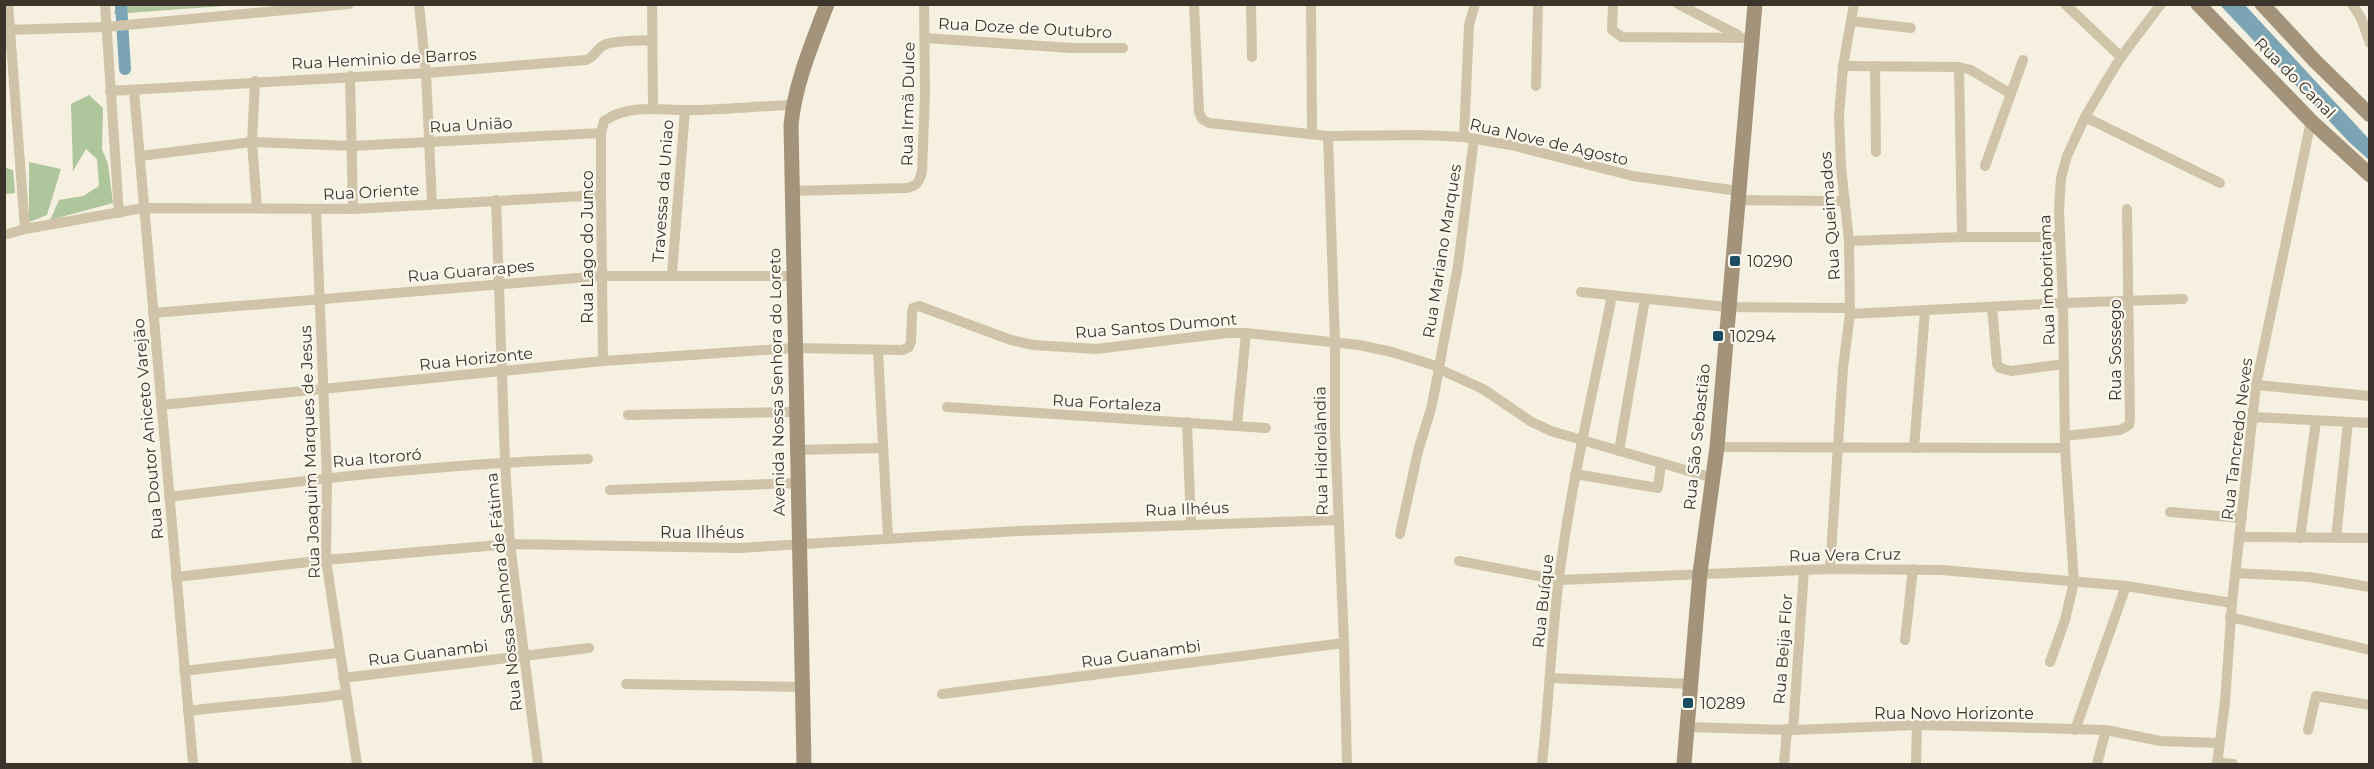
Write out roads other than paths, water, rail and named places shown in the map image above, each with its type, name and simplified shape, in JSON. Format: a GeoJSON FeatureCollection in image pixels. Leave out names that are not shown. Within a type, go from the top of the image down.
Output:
{"type":"FeatureCollection","features":[{"type":"Feature","properties":{"kind":"street"},"geometry":{"type":"LineString","coordinates":[[8,4],[7,30],[25,229]]}},
{"type":"Feature","properties":{"kind":"street"},"geometry":{"type":"LineString","coordinates":[[105,4],[111,26],[113,91],[122,212]]}},
{"type":"Feature","properties":{"kind":"street"},"geometry":{"type":"LineString","coordinates":[[7,30],[133,25],[349,4]]}},
{"type":"Feature","properties":{"kind":"street"},"geometry":{"type":"LineString","coordinates":[[419,4],[426,73],[432,204]]}},
{"type":"Feature","properties":{"kind":"street"},"geometry":{"type":"LineString","coordinates":[[652,4],[653,107]]}},
{"type":"Feature","properties":{"kind":"street","name":"Avenida Nossa Senhora do Loreto"},"geometry":{"type":"LineString","coordinates":[[804,765],[791,125],[801,71],[827,4]]}},
{"type":"Feature","properties":{"kind":"street","name":"Rua Irmã Dulce"},"geometry":{"type":"LineString","coordinates":[[791,191],[907,188],[919,182],[922,172],[924,4]]}},
{"type":"Feature","properties":{"kind":"street","name":"Rua Nove de Agosto"},"geometry":{"type":"LineString","coordinates":[[1194,4],[1199,112],[1202,119],[1209,123],[1328,136],[1422,135],[1469,138],[1511,146],[1633,177],[1738,196],[1845,201]]}},
{"type":"Feature","properties":{"kind":"street"},"geometry":{"type":"LineString","coordinates":[[1251,4],[1252,57]]}},
{"type":"Feature","properties":{"kind":"street"},"geometry":{"type":"LineString","coordinates":[[1311,4],[1312,134]]}},
{"type":"Feature","properties":{"kind":"street","name":"Rua Mariano Marques"},"geometry":{"type":"LineString","coordinates":[[1400,534],[1418,451],[1431,409],[1458,266],[1469,138],[1467,51],[1471,10],[1475,4]]}},
{"type":"Feature","properties":{"kind":"street"},"geometry":{"type":"LineString","coordinates":[[1536,86],[1538,4]]}},
{"type":"Feature","properties":{"kind":"street"},"geometry":{"type":"LineString","coordinates":[[1613,4],[1612,30],[1622,38],[1746,38]]}},
{"type":"Feature","properties":{"kind":"street"},"geometry":{"type":"LineString","coordinates":[[1678,4],[1746,38]]}},
{"type":"Feature","properties":{"kind":"street","name":"Rua São Sebastião"},"geometry":{"type":"LineString","coordinates":[[1684,765],[1700,573],[1713,478],[1738,196],[1746,38],[1755,4]]}},
{"type":"Feature","properties":{"kind":"street","name":"Rua Queimados"},"geometry":{"type":"LineString","coordinates":[[1830,569],[1843,368],[1850,311],[1849,241],[1841,168],[1839,116],[1843,66],[1854,4]]}},
{"type":"Feature","properties":{"kind":"street"},"geometry":{"type":"LineString","coordinates":[[2065,4],[2121,57]]}},
{"type":"Feature","properties":{"kind":"street","name":"Rua Imboritama"},"geometry":{"type":"LineString","coordinates":[[2050,662],[2065,620],[2074,582],[2065,448],[2060,237],[2061,178],[2067,156],[2085,117],[2121,57],[2161,4]]}},
{"type":"Feature","properties":{"kind":"street","name":"Rua do Canal"},"geometry":{"type":"LineString","coordinates":[[2198,4],[2311,121],[2370,175]]}},
{"type":"Feature","properties":{"kind":"street","name":"Rua do Canal"},"geometry":{"type":"LineString","coordinates":[[2262,4],[2370,115]]}},
{"type":"Feature","properties":{"kind":"street"},"geometry":{"type":"LineString","coordinates":[[2369,9],[2355,9],[2370,43]]}},
{"type":"Feature","properties":{"kind":"street"},"geometry":{"type":"LineString","coordinates":[[1851,21],[1911,28]]}},
{"type":"Feature","properties":{"kind":"street","name":"Rua Doze de Outubro"},"geometry":{"type":"LineString","coordinates":[[925,38],[1071,48],[1123,48]]}},
{"type":"Feature","properties":{"kind":"street","name":"Rua Heminio de Barros"},"geometry":{"type":"LineString","coordinates":[[113,91],[255,81],[426,73],[586,60],[594,57],[601,48],[608,44],[652,39]]}},
{"type":"Feature","properties":{"kind":"street"},"geometry":{"type":"LineString","coordinates":[[1985,166],[2023,60]]}},
{"type":"Feature","properties":{"kind":"street"},"geometry":{"type":"LineString","coordinates":[[1843,66],[1959,67],[1971,70],[2011,94]]}},
{"type":"Feature","properties":{"kind":"street"},"geometry":{"type":"LineString","coordinates":[[1875,66],[1876,152]]}},
{"type":"Feature","properties":{"kind":"street"},"geometry":{"type":"LineString","coordinates":[[1959,67],[1962,237]]}},
{"type":"Feature","properties":{"kind":"street"},"geometry":{"type":"LineString","coordinates":[[350,76],[353,209]]}},
{"type":"Feature","properties":{"kind":"street"},"geometry":{"type":"LineString","coordinates":[[255,81],[252,142],[257,208]]}},
{"type":"Feature","properties":{"kind":"street","name":"Rua Doutor Aniceto Varejão"},"geometry":{"type":"LineString","coordinates":[[132,91],[140,156],[141,208],[153,313],[193,765]]}},
{"type":"Feature","properties":{"kind":"street"},"geometry":{"type":"LineString","coordinates":[[602,132],[604,121],[610,116],[653,107],[685,110],[793,105]]}},
{"type":"Feature","properties":{"kind":"street","name":"Travessa da Uniao"},"geometry":{"type":"LineString","coordinates":[[672,274],[685,110]]}},
{"type":"Feature","properties":{"kind":"street"},"geometry":{"type":"LineString","coordinates":[[2085,117],[2220,183]]}},
{"type":"Feature","properties":{"kind":"street","name":"Rua Tancredo Neves"},"geometry":{"type":"LineString","coordinates":[[2217,764],[2225,702],[2230,617],[2256,386],[2311,121]]}},
{"type":"Feature","properties":{"kind":"street","name":"Rua União"},"geometry":{"type":"LineString","coordinates":[[140,156],[252,142],[352,146],[602,132]]}},
{"type":"Feature","properties":{"kind":"street","name":"Rua Lago do Junco"},"geometry":{"type":"LineString","coordinates":[[602,132],[603,361]]}},
{"type":"Feature","properties":{"kind":"street","name":"Rua Hidrolândia"},"geometry":{"type":"LineString","coordinates":[[1328,136],[1335,342],[1335,431],[1347,765]]}},
{"type":"Feature","properties":{"kind":"street"},"geometry":{"type":"LineString","coordinates":[[4,143],[17,142]]}},
{"type":"Feature","properties":{"kind":"street","name":"Rua Oriente"},"geometry":{"type":"LineString","coordinates":[[4,235],[25,229],[141,208],[353,209],[601,195]]}},
{"type":"Feature","properties":{"kind":"street","name":"Rua Nossa Senhora de Fátima"},"geometry":{"type":"LineString","coordinates":[[496,200],[510,544],[538,765]]}},
{"type":"Feature","properties":{"kind":"street","name":"Rua Joaquim Marques de Jesus"},"geometry":{"type":"LineString","coordinates":[[316,209],[327,478],[326,560],[338,653],[357,765]]}},
{"type":"Feature","properties":{"kind":"street","name":"Rua Sossego"},"geometry":{"type":"LineString","coordinates":[[2065,436],[2120,429],[2128,425],[2131,412],[2127,209]]}},
{"type":"Feature","properties":{"kind":"street"},"geometry":{"type":"LineString","coordinates":[[1849,241],[1962,237],[2060,237]]}},
{"type":"Feature","properties":{"kind":"street","name":"Rua Guararapes"},"geometry":{"type":"LineString","coordinates":[[153,313],[601,276],[672,274],[793,276]]}},
{"type":"Feature","properties":{"kind":"street"},"geometry":{"type":"LineString","coordinates":[[1581,292],[1727,307],[1850,311],[1925,311],[2183,299]]}},
{"type":"Feature","properties":{"kind":"street","name":"Rua Buíque"},"geometry":{"type":"LineString","coordinates":[[1542,765],[1559,580],[1575,474],[1584,442],[1612,295]]}},
{"type":"Feature","properties":{"kind":"street"},"geometry":{"type":"LineString","coordinates":[[1619,451],[1645,299]]}},
{"type":"Feature","properties":{"kind":"street","name":"Rua Santos Dumont"},"geometry":{"type":"LineString","coordinates":[[903,350],[909,347],[913,308],[919,306],[1011,340],[1056,348],[1096,349],[1227,333],[1335,342],[1392,352],[1439,368],[1483,388],[1530,421],[1551,431],[1713,478]]}},
{"type":"Feature","properties":{"kind":"street"},"geometry":{"type":"LineString","coordinates":[[1992,307],[1997,364],[2000,368],[2011,371],[2064,364]]}},
{"type":"Feature","properties":{"kind":"street"},"geometry":{"type":"LineString","coordinates":[[1914,448],[1925,311]]}},
{"type":"Feature","properties":{"kind":"street"},"geometry":{"type":"LineString","coordinates":[[1237,425],[1246,333]]}},
{"type":"Feature","properties":{"kind":"street","name":"Rua Horizonte"},"geometry":{"type":"LineString","coordinates":[[161,405],[603,361],[794,348],[903,350]]}},
{"type":"Feature","properties":{"kind":"street"},"geometry":{"type":"LineString","coordinates":[[878,351],[888,538]]}},
{"type":"Feature","properties":{"kind":"street"},"geometry":{"type":"LineString","coordinates":[[2256,386],[2370,396]]}},
{"type":"Feature","properties":{"kind":"street","name":"Rua Fortaleza"},"geometry":{"type":"LineString","coordinates":[[947,407],[1266,428]]}},
{"type":"Feature","properties":{"kind":"street"},"geometry":{"type":"LineString","coordinates":[[628,415],[796,412]]}},
{"type":"Feature","properties":{"kind":"street"},"geometry":{"type":"LineString","coordinates":[[2252,417],[2370,423]]}},
{"type":"Feature","properties":{"kind":"street"},"geometry":{"type":"LineString","coordinates":[[2300,538],[2316,421]]}},
{"type":"Feature","properties":{"kind":"street"},"geometry":{"type":"LineString","coordinates":[[1187,422],[1191,524]]}},
{"type":"Feature","properties":{"kind":"street"},"geometry":{"type":"LineString","coordinates":[[2336,538],[2348,422]]}},
{"type":"Feature","properties":{"kind":"street"},"geometry":{"type":"LineString","coordinates":[[1716,447],[2065,448]]}},
{"type":"Feature","properties":{"kind":"street"},"geometry":{"type":"LineString","coordinates":[[796,450],[882,448]]}},
{"type":"Feature","properties":{"kind":"street","name":"Rua Itororó"},"geometry":{"type":"LineString","coordinates":[[169,497],[327,478],[505,462],[588,459]]}},
{"type":"Feature","properties":{"kind":"street"},"geometry":{"type":"LineString","coordinates":[[1575,474],[1658,488],[1662,463]]}},
{"type":"Feature","properties":{"kind":"street"},"geometry":{"type":"LineString","coordinates":[[610,490],[797,483]]}},
{"type":"Feature","properties":{"kind":"street"},"geometry":{"type":"LineString","coordinates":[[2170,512],[2242,518]]}},
{"type":"Feature","properties":{"kind":"street","name":"Rua Ilhéus"},"geometry":{"type":"LineString","coordinates":[[176,577],[326,560],[510,544],[739,548],[888,538],[1191,524],[1338,520]]}},
{"type":"Feature","properties":{"kind":"street"},"geometry":{"type":"LineString","coordinates":[[2240,537],[2370,538]]}},
{"type":"Feature","properties":{"kind":"street","name":"Rua Vera Cruz"},"geometry":{"type":"LineString","coordinates":[[1459,561],[1559,580],[1700,573],[1913,569],[2016,575],[2126,586],[2232,603]]}},
{"type":"Feature","properties":{"kind":"street"},"geometry":{"type":"LineString","coordinates":[[1905,640],[1913,569]]}},
{"type":"Feature","properties":{"kind":"street","name":"Rua Beija Flor"},"geometry":{"type":"LineString","coordinates":[[1784,765],[1790,729],[1804,570]]}},
{"type":"Feature","properties":{"kind":"street"},"geometry":{"type":"LineString","coordinates":[[2235,573],[2310,577],[2370,586]]}},
{"type":"Feature","properties":{"kind":"street"},"geometry":{"type":"LineString","coordinates":[[2075,730],[2126,586]]}},
{"type":"Feature","properties":{"kind":"street"},"geometry":{"type":"LineString","coordinates":[[2230,617],[2370,650]]}},
{"type":"Feature","properties":{"kind":"street","name":"Rua Guanambi"},"geometry":{"type":"LineString","coordinates":[[942,694],[1344,642]]}},
{"type":"Feature","properties":{"kind":"street","name":"Rua Guanambi"},"geometry":{"type":"LineString","coordinates":[[343,678],[589,648]]}},
{"type":"Feature","properties":{"kind":"street"},"geometry":{"type":"LineString","coordinates":[[184,671],[338,653]]}},
{"type":"Feature","properties":{"kind":"street"},"geometry":{"type":"LineString","coordinates":[[1551,678],[1691,684]]}},
{"type":"Feature","properties":{"kind":"street"},"geometry":{"type":"LineString","coordinates":[[626,684],[801,687]]}},
{"type":"Feature","properties":{"kind":"street"},"geometry":{"type":"LineString","coordinates":[[188,711],[250,703],[292,702],[346,694]]}},
{"type":"Feature","properties":{"kind":"street"},"geometry":{"type":"LineString","coordinates":[[2308,730],[2316,696],[2370,705]]}},
{"type":"Feature","properties":{"kind":"street"},"geometry":{"type":"LineString","coordinates":[[1916,765],[1917,725]]}},
{"type":"Feature","properties":{"kind":"street","name":"Rua Novo Horizonte"},"geometry":{"type":"LineString","coordinates":[[1688,727],[1790,729],[1917,725],[2106,730],[2160,741],[2219,743]]}},
{"type":"Feature","properties":{"kind":"street"},"geometry":{"type":"LineString","coordinates":[[2097,765],[2106,730]]}},
{"type":"Feature","properties":{"kind":"street"},"geometry":{"type":"LineString","coordinates":[[2217,764],[2233,765]]}},
{"type":"Feature","properties":{"kind":"water"},"geometry":{"type":"Polygon","coordinates":[[[2220,5],[2245,5],[2369,139],[2369,160],[2349,142],[2220,5]]]}},
{"type":"Feature","properties":{"kind":"waterway"},"geometry":{"type":"LineString","coordinates":[[121,4],[125,69]]}},
{"type":"Feature","properties":{"kind":"place","name":"10290"},"geometry":{"type":"Point","coordinates":[1735,261]}},
{"type":"Feature","properties":{"kind":"place","name":"10294"},"geometry":{"type":"Point","coordinates":[1718,336]}},
{"type":"Feature","properties":{"kind":"place","name":"10289"},"geometry":{"type":"Point","coordinates":[1688,703]}}]}
